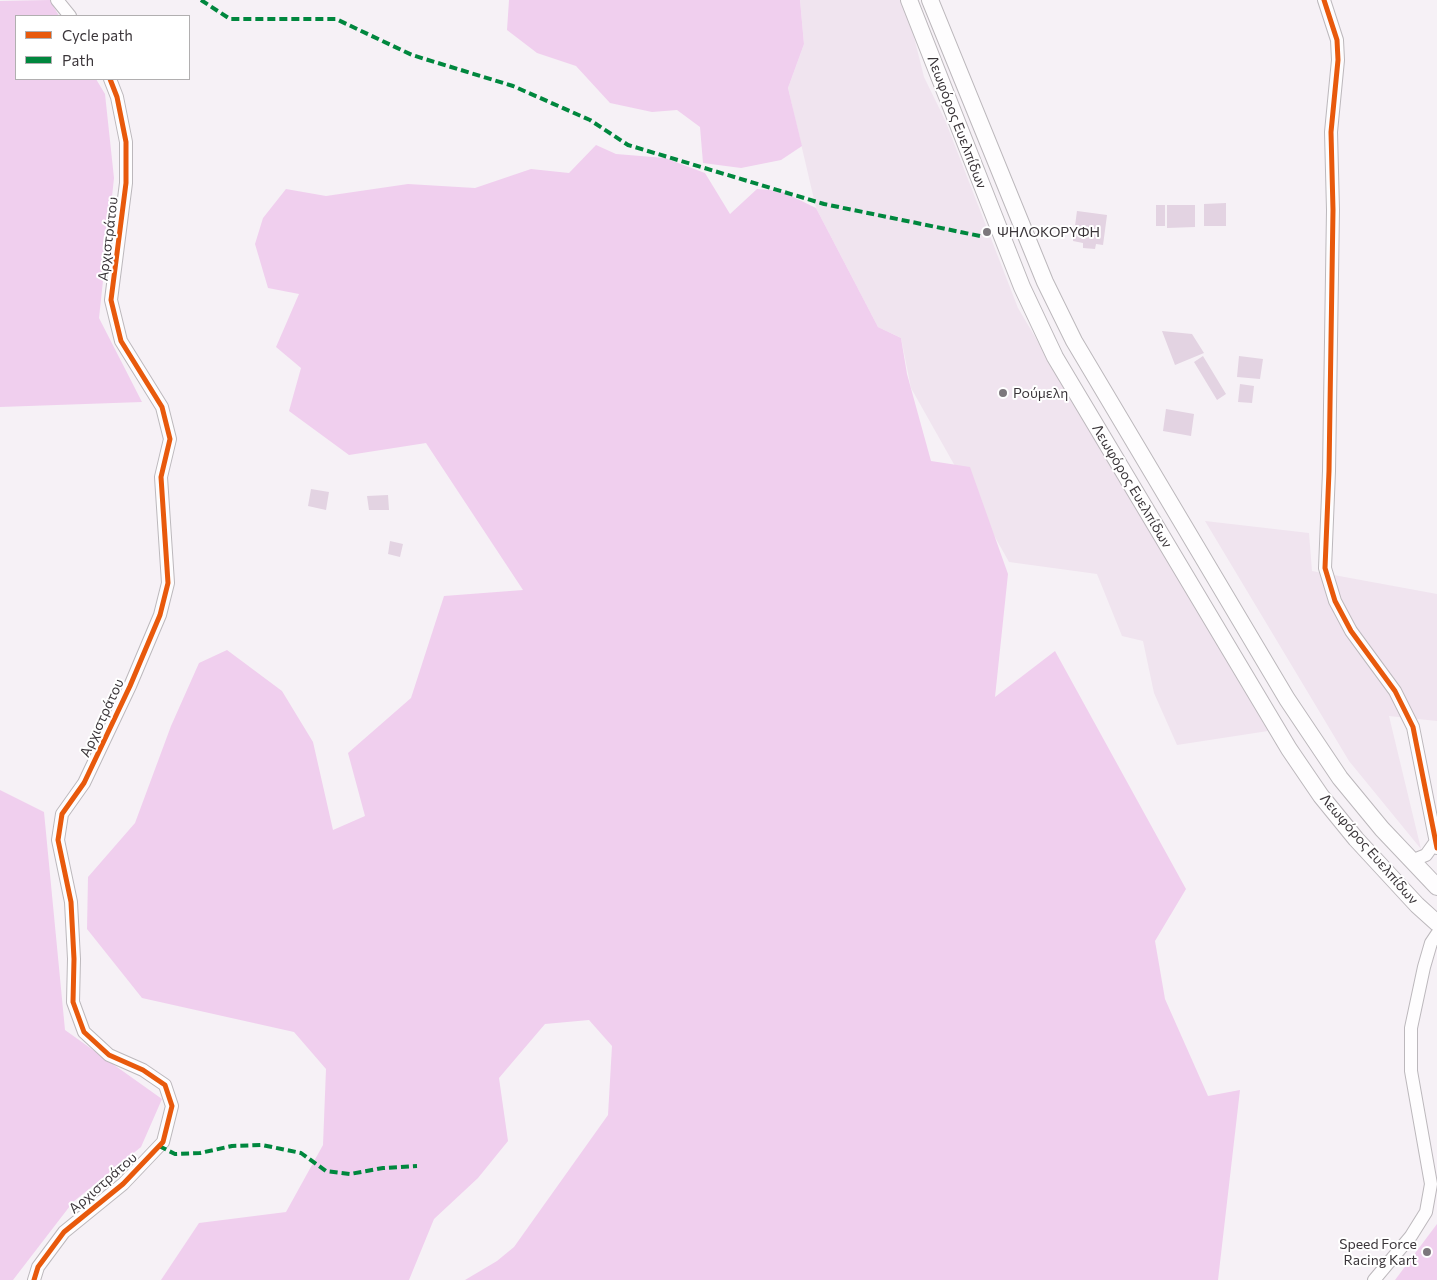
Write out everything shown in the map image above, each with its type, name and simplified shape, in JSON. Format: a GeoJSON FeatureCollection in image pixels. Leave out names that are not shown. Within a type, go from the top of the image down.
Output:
{"type":"FeatureCollection","features":[{"type":"Feature","properties":{"kind":"main road","name":"Λεωφόρος Ευελπίδων"},"geometry":{"type":"LineString","coordinates":[[909,0],[1022,287],[1055,357],[1289,749],[1356,839],[1417,906],[1437,923]]}},
{"type":"Feature","properties":{"kind":"main road","name":"Λεωφόρος Ευελπίδων"},"geometry":{"type":"LineString","coordinates":[[930,0],[1041,274],[1074,341],[1287,699],[1340,778],[1437,887]]}},
{"type":"Feature","properties":{"kind":"street"},"geometry":{"type":"LineString","coordinates":[[57,0],[69,15]]}},
{"type":"Feature","properties":{"kind":"street"},"geometry":{"type":"LineString","coordinates":[[1324,0],[1337,40],[1338,60],[1331,132],[1333,210],[1330,471],[1325,568],[1335,601],[1351,631],[1395,690],[1413,727],[1437,844],[1426,855],[1412,861]]}},
{"type":"Feature","properties":{"kind":"street","name":"Αρχιστράτου"},"geometry":{"type":"LineString","coordinates":[[34,1280],[38,1267],[64,1232],[123,1184],[163,1142],[172,1106],[165,1085],[142,1070],[109,1055],[84,1032],[73,1002],[74,959],[71,902],[58,840],[62,814],[84,783],[130,686],[160,615],[168,583],[161,477],[170,439],[162,407],[121,341],[111,300],[123,224],[126,142],[117,97],[110,80]]}},
{"type":"Feature","properties":{"kind":"street"},"geometry":{"type":"LineString","coordinates":[[1374,1280],[1411,1236],[1426,1212],[1431,1184],[1411,1071],[1411,1028],[1424,967],[1431,943],[1437,934]]}},
{"type":"Feature","properties":{"kind":"shaded area"},"geometry":{"type":"Polygon","coordinates":[[[50,0],[58,15],[15,15],[15,80],[97,80],[105,94],[114,178],[99,318],[142,402],[0,407],[0,1],[50,0]]]}},
{"type":"Feature","properties":{"kind":"shaded area"},"geometry":{"type":"Polygon","coordinates":[[[509,0],[800,0],[804,44],[788,88],[802,146],[781,160],[741,168],[703,163],[700,127],[677,110],[652,112],[610,103],[576,66],[537,53],[507,30],[509,0]]]}},
{"type":"Feature","properties":{"kind":"shaded area"},"geometry":{"type":"Polygon","coordinates":[[[800,0],[900,0],[913,33],[924,77],[945,120],[1018,308],[1268,731],[1177,745],[1154,693],[1143,641],[1122,636],[1097,574],[1009,562],[911,388],[901,338],[878,327],[816,208],[788,88],[804,44],[800,0]]]}},
{"type":"Feature","properties":{"kind":"shaded area"},"geometry":{"type":"Polygon","coordinates":[[[596,145],[616,154],[665,158],[705,173],[730,214],[757,189],[781,191],[816,208],[878,327],[901,338],[907,374],[931,461],[970,467],[1008,574],[995,697],[1055,651],[1186,889],[1155,941],[1165,999],[1208,1096],[1240,1090],[1218,1280],[465,1280],[497,1261],[514,1247],[608,1115],[612,1046],[589,1020],[545,1024],[499,1078],[508,1141],[478,1178],[434,1219],[409,1280],[161,1280],[199,1223],[286,1212],[323,1145],[326,1069],[294,1032],[142,998],[87,929],[88,877],[135,823],[171,726],[199,663],[227,650],[282,691],[313,742],[333,830],[365,816],[348,753],[411,698],[444,596],[523,590],[426,443],[349,455],[289,411],[301,368],[276,347],[299,294],[268,288],[255,244],[263,218],[286,189],[326,196],[408,184],[475,188],[531,169],[569,173],[596,145]]]}},
{"type":"Feature","properties":{"kind":"shaded area"},"geometry":{"type":"Polygon","coordinates":[[[1205,521],[1309,533],[1312,571],[1437,594],[1437,721],[1389,716],[1421,849],[1349,761],[1205,521]]]}},
{"type":"Feature","properties":{"kind":"shaded area"},"geometry":{"type":"Polygon","coordinates":[[[0,790],[44,812],[65,1030],[162,1099],[141,1147],[73,1202],[13,1280],[0,1280],[0,790]]]}},
{"type":"Feature","properties":{"kind":"shaded area","name":"Speed Force Racing Kart"},"geometry":{"type":"Polygon","coordinates":[[[1437,1224],[1437,1280],[1395,1280],[1437,1224]]]}},
{"type":"Feature","properties":{"kind":"building"},"geometry":{"type":"Polygon","coordinates":[[[1226,203],[1226,226],[1204,226],[1204,204],[1226,203]]]}},
{"type":"Feature","properties":{"kind":"building"},"geometry":{"type":"Polygon","coordinates":[[[1156,205],[1165,205],[1165,226],[1156,226],[1156,205]]]}},
{"type":"Feature","properties":{"kind":"building"},"geometry":{"type":"Polygon","coordinates":[[[1167,205],[1195,205],[1195,227],[1167,228],[1167,205]]]}},
{"type":"Feature","properties":{"kind":"building"},"geometry":{"type":"Polygon","coordinates":[[[1077,211],[1107,215],[1103,245],[1096,244],[1095,249],[1083,248],[1083,243],[1073,241],[1077,211]]]}},
{"type":"Feature","properties":{"kind":"building"},"geometry":{"type":"Polygon","coordinates":[[[1162,331],[1192,334],[1204,353],[1175,365],[1162,331]]]}},
{"type":"Feature","properties":{"kind":"building"},"geometry":{"type":"Polygon","coordinates":[[[1203,356],[1226,394],[1217,400],[1194,362],[1203,356]]]}},
{"type":"Feature","properties":{"kind":"building"},"geometry":{"type":"Polygon","coordinates":[[[1239,356],[1263,359],[1260,379],[1237,377],[1239,356]]]}},
{"type":"Feature","properties":{"kind":"building"},"geometry":{"type":"Polygon","coordinates":[[[1240,384],[1254,386],[1252,403],[1238,402],[1240,384]]]}},
{"type":"Feature","properties":{"kind":"building"},"geometry":{"type":"Polygon","coordinates":[[[1166,409],[1194,414],[1191,436],[1163,431],[1166,409]]]}},
{"type":"Feature","properties":{"kind":"building"},"geometry":{"type":"Polygon","coordinates":[[[311,489],[329,492],[326,510],[308,506],[311,489]]]}},
{"type":"Feature","properties":{"kind":"building"},"geometry":{"type":"Polygon","coordinates":[[[388,495],[389,510],[369,510],[367,496],[388,495]]]}},
{"type":"Feature","properties":{"kind":"building"},"geometry":{"type":"Polygon","coordinates":[[[390,541],[403,544],[400,557],[388,554],[390,541]]]}},
{"type":"Feature","properties":{"kind":"marked path"},"geometry":{"type":"LineString","coordinates":[[201,0],[230,19],[336,19],[412,55],[513,86],[590,120],[628,145],[824,204],[980,236]]}},
{"type":"Feature","properties":{"kind":"marked path"},"geometry":{"type":"LineString","coordinates":[[159,1146],[175,1154],[200,1153],[232,1146],[262,1145],[301,1153],[326,1171],[350,1174],[383,1168],[417,1166]]}},
{"type":"Feature","properties":{"kind":"cycle path"},"geometry":{"type":"LineString","coordinates":[[1324,0],[1337,40],[1338,60],[1331,132],[1333,210],[1329,471],[1325,568],[1335,601],[1351,631],[1395,691],[1413,727],[1437,848]]}},
{"type":"Feature","properties":{"kind":"cycle path"},"geometry":{"type":"LineString","coordinates":[[34,1280],[38,1267],[64,1232],[123,1184],[163,1142],[172,1106],[165,1085],[143,1070],[109,1055],[84,1032],[73,1002],[74,959],[71,902],[58,840],[62,814],[84,783],[130,686],[160,615],[168,583],[161,477],[170,439],[162,407],[121,341],[111,300],[126,183],[126,142],[117,97],[110,80]]}},
{"type":"Feature","properties":{"kind":"place","name":"ΨΗΛΟΚΟΡΥΦΗ"},"geometry":{"type":"Point","coordinates":[987,232]}},
{"type":"Feature","properties":{"kind":"place","name":"Ρούμελη"},"geometry":{"type":"Point","coordinates":[1003,393]}},
{"type":"Feature","properties":{"kind":"place","name":"Speed Force Racing Kart"},"geometry":{"type":"Point","coordinates":[1427,1252]}}]}
